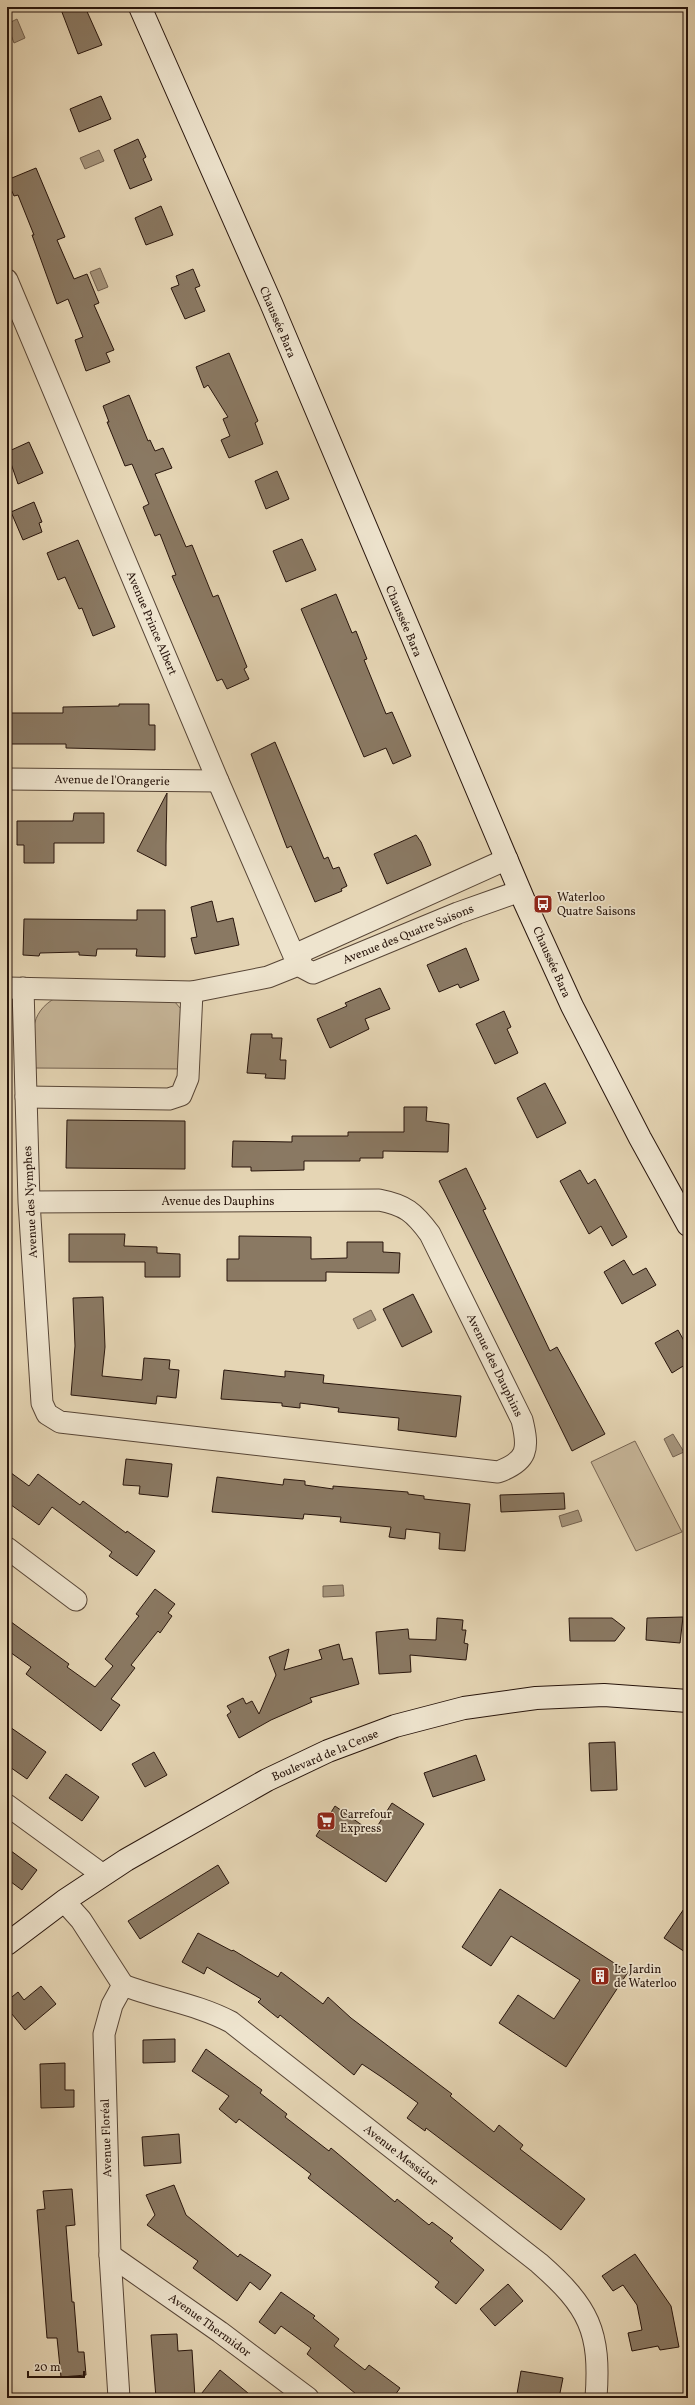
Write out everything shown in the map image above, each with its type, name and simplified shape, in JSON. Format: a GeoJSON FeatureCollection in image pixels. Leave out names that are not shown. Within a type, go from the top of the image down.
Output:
{"type":"FeatureCollection","features":[{"type":"Feature","properties":{"kind":"main road","name":"Chaussée Bara"},"geometry":{"type":"LineString","coordinates":[[140,7],[271,304],[486,815],[572,1006],[640,1138],[688,1225]]}},
{"type":"Feature","properties":{"kind":"main road","name":"Boulevard de la Cense"},"geometry":{"type":"LineString","coordinates":[[7,1944],[64,1901],[126,1860],[267,1780],[328,1751],[394,1726],[464,1708],[536,1698],[604,1695],[688,1701]]}},
{"type":"Feature","properties":{"kind":"street","name":"Avenue Prince Albert"},"geometry":{"type":"LineString","coordinates":[[7,280],[218,781],[298,965]]}},
{"type":"Feature","properties":{"kind":"street","name":"Avenue de l'Orangerie"},"geometry":{"type":"LineString","coordinates":[[7,779],[218,781]]}},
{"type":"Feature","properties":{"kind":"street"},"geometry":{"type":"LineString","coordinates":[[15,988],[192,992],[268,977],[298,965],[303,951],[507,859]]}},
{"type":"Feature","properties":{"kind":"street","name":"Avenue des Quatre Saisons"},"geometry":{"type":"LineString","coordinates":[[298,965],[313,973],[458,913],[520,890]]}},
{"type":"Feature","properties":{"kind":"street","name":"Avenue des Nymphes"},"geometry":{"type":"LineString","coordinates":[[15,988],[26,1097],[29,1202],[42,1404],[47,1414]]}},
{"type":"Feature","properties":{"kind":"street"},"geometry":{"type":"LineString","coordinates":[[26,1097],[169,1099],[181,1095],[188,1078],[192,992]]}},
{"type":"Feature","properties":{"kind":"street","name":"Avenue des Dauphins"},"geometry":{"type":"LineString","coordinates":[[29,1202],[379,1200],[400,1204],[417,1217],[430,1234],[522,1420],[526,1436],[524,1455],[514,1466],[498,1472],[60,1422],[47,1414]]}},
{"type":"Feature","properties":{"kind":"street"},"geometry":{"type":"LineString","coordinates":[[7,1548],[76,1600]]}},
{"type":"Feature","properties":{"kind":"street"},"geometry":{"type":"LineString","coordinates":[[7,1805],[103,1875]]}},
{"type":"Feature","properties":{"kind":"street"},"geometry":{"type":"LineString","coordinates":[[64,1901],[81,1920],[123,1985]]}},
{"type":"Feature","properties":{"kind":"street","name":"Avenue Floréal"},"geometry":{"type":"LineString","coordinates":[[119,2398],[110,2254],[104,2034],[112,2005],[123,1985]]}},
{"type":"Feature","properties":{"kind":"street","name":"Avenue Messidor"},"geometry":{"type":"LineString","coordinates":[[123,1985],[156,1998],[208,2010],[231,2022],[539,2263],[565,2286],[585,2312],[595,2340],[598,2368],[596,2398]]}},
{"type":"Feature","properties":{"kind":"street","name":"Avenue Thermidor"},"geometry":{"type":"LineString","coordinates":[[110,2254],[220,2332],[308,2398]]}},
{"type":"Feature","properties":{"kind":"shaded area"},"geometry":{"type":"Polygon","coordinates":[[[17,19],[25,38],[14,43],[7,24],[17,19]]]}},
{"type":"Feature","properties":{"kind":"shaded area"},"geometry":{"type":"Polygon","coordinates":[[[99,150],[104,161],[85,169],[80,158],[99,150]]]}},
{"type":"Feature","properties":{"kind":"shaded area"},"geometry":{"type":"Polygon","coordinates":[[[100,268],[108,287],[98,291],[90,272],[100,268]]]}},
{"type":"Feature","properties":{"kind":"shaded area"},"geometry":{"type":"Polygon","coordinates":[[[57,997],[174,1001],[181,1009],[185,1069],[34,1068],[33,1036],[36,1019],[40,1011],[57,997]]]}},
{"type":"Feature","properties":{"kind":"shaded area"},"geometry":{"type":"Polygon","coordinates":[[[371,1310],[376,1320],[358,1329],[353,1319],[371,1310]]]}},
{"type":"Feature","properties":{"kind":"shaded area"},"geometry":{"type":"Polygon","coordinates":[[[673,1434],[684,1452],[673,1457],[664,1439],[673,1434]]]}},
{"type":"Feature","properties":{"kind":"shaded area"},"geometry":{"type":"Polygon","coordinates":[[[635,1441],[682,1532],[636,1551],[591,1462],[635,1441]]]}},
{"type":"Feature","properties":{"kind":"shaded area"},"geometry":{"type":"Polygon","coordinates":[[[578,1510],[582,1521],[562,1527],[559,1516],[578,1510]]]}},
{"type":"Feature","properties":{"kind":"shaded area"},"geometry":{"type":"Polygon","coordinates":[[[343,1585],[344,1596],[323,1597],[323,1586],[343,1585]]]}},
{"type":"Feature","properties":{"kind":"building"},"geometry":{"type":"Polygon","coordinates":[[[60,7],[85,7],[102,45],[78,54],[60,7]]]}},
{"type":"Feature","properties":{"kind":"building"},"geometry":{"type":"Polygon","coordinates":[[[101,96],[111,119],[79,132],[70,109],[101,96]]]}},
{"type":"Feature","properties":{"kind":"building"},"geometry":{"type":"Polygon","coordinates":[[[138,139],[146,157],[143,159],[152,180],[130,189],[114,150],[138,139]]]}},
{"type":"Feature","properties":{"kind":"building"},"geometry":{"type":"Polygon","coordinates":[[[36,168],[65,237],[57,240],[74,279],[87,274],[99,303],[94,305],[114,350],[106,353],[110,362],[86,371],[75,340],[83,337],[68,299],[57,304],[32,235],[34,235],[18,195],[14,196],[7,180],[36,168]]]}},
{"type":"Feature","properties":{"kind":"building"},"geometry":{"type":"Polygon","coordinates":[[[161,206],[173,235],[146,245],[135,218],[161,206]]]}},
{"type":"Feature","properties":{"kind":"building"},"geometry":{"type":"Polygon","coordinates":[[[193,269],[200,286],[195,288],[205,311],[185,319],[171,288],[179,285],[176,276],[193,269]]]}},
{"type":"Feature","properties":{"kind":"building"},"geometry":{"type":"Polygon","coordinates":[[[229,353],[258,421],[255,423],[263,444],[229,458],[221,440],[230,436],[223,419],[228,417],[208,385],[204,388],[196,367],[229,353]]]}},
{"type":"Feature","properties":{"kind":"building"},"geometry":{"type":"Polygon","coordinates":[[[129,395],[148,441],[150,440],[155,451],[163,448],[172,468],[155,474],[186,547],[192,545],[213,597],[218,595],[247,667],[244,669],[249,679],[227,689],[222,679],[217,681],[172,576],[176,575],[160,534],[155,536],[143,507],[149,504],[132,464],[125,466],[107,422],[109,422],[103,406],[129,395]]]}},
{"type":"Feature","properties":{"kind":"building"},"geometry":{"type":"Polygon","coordinates":[[[29,442],[43,473],[18,484],[7,452],[29,442]]]}},
{"type":"Feature","properties":{"kind":"building"},"geometry":{"type":"Polygon","coordinates":[[[277,471],[289,499],[266,509],[255,481],[277,471]]]}},
{"type":"Feature","properties":{"kind":"building"},"geometry":{"type":"Polygon","coordinates":[[[34,502],[42,522],[39,523],[42,532],[23,540],[11,512],[34,502]]]}},
{"type":"Feature","properties":{"kind":"building"},"geometry":{"type":"Polygon","coordinates":[[[302,539],[316,570],[286,582],[273,551],[302,539]]]}},
{"type":"Feature","properties":{"kind":"building"},"geometry":{"type":"Polygon","coordinates":[[[78,540],[115,627],[93,636],[82,608],[79,609],[65,577],[58,580],[47,553],[78,540]]]}},
{"type":"Feature","properties":{"kind":"building"},"geometry":{"type":"Polygon","coordinates":[[[336,594],[352,633],[356,631],[367,659],[364,660],[386,714],[392,712],[411,756],[393,764],[386,748],[364,757],[301,609],[336,594]]]}},
{"type":"Feature","properties":{"kind":"building"},"geometry":{"type":"Polygon","coordinates":[[[119,704],[149,704],[149,725],[155,725],[155,750],[66,748],[66,744],[9,744],[9,713],[63,713],[63,707],[119,706],[119,704]]]}},
{"type":"Feature","properties":{"kind":"building"},"geometry":{"type":"Polygon","coordinates":[[[275,742],[324,859],[328,857],[333,869],[339,867],[347,886],[341,889],[342,891],[315,902],[291,846],[287,848],[251,754],[275,742]]]}},
{"type":"Feature","properties":{"kind":"building"},"geometry":{"type":"Polygon","coordinates":[[[167,793],[166,845],[166,866],[137,851],[167,793]]]}},
{"type":"Feature","properties":{"kind":"building"},"geometry":{"type":"Polygon","coordinates":[[[74,813],[104,813],[104,843],[54,843],[54,863],[24,863],[24,845],[17,845],[17,821],[73,821],[74,813]]]}},
{"type":"Feature","properties":{"kind":"building"},"geometry":{"type":"Polygon","coordinates":[[[416,835],[421,842],[431,865],[387,884],[374,854],[416,835]]]}},
{"type":"Feature","properties":{"kind":"building"},"geometry":{"type":"Polygon","coordinates":[[[212,901],[217,922],[233,918],[239,945],[195,954],[191,938],[197,937],[191,907],[212,901]]]}},
{"type":"Feature","properties":{"kind":"building"},"geometry":{"type":"Polygon","coordinates":[[[137,910],[165,910],[165,957],[136,956],[137,949],[97,949],[96,956],[79,955],[79,952],[40,953],[39,956],[23,955],[24,919],[137,920],[137,910]]]}},
{"type":"Feature","properties":{"kind":"building"},"geometry":{"type":"Polygon","coordinates":[[[466,948],[479,980],[460,988],[458,984],[439,992],[427,965],[466,948]]]}},
{"type":"Feature","properties":{"kind":"building"},"geometry":{"type":"Polygon","coordinates":[[[380,988],[390,1009],[365,1019],[369,1029],[330,1048],[317,1019],[347,1006],[345,1003],[380,988]]]}},
{"type":"Feature","properties":{"kind":"building"},"geometry":{"type":"Polygon","coordinates":[[[504,1011],[511,1027],[507,1029],[518,1053],[495,1064],[476,1024],[504,1011]]]}},
{"type":"Feature","properties":{"kind":"building"},"geometry":{"type":"Polygon","coordinates":[[[251,1034],[272,1034],[272,1038],[282,1038],[280,1060],[286,1060],[285,1079],[265,1078],[266,1074],[247,1073],[251,1034]]]}},
{"type":"Feature","properties":{"kind":"building"},"geometry":{"type":"Polygon","coordinates":[[[545,1083],[566,1123],[537,1138],[517,1098],[545,1083]]]}},
{"type":"Feature","properties":{"kind":"building"},"geometry":{"type":"Polygon","coordinates":[[[404,1107],[427,1107],[426,1121],[449,1124],[448,1152],[383,1151],[383,1158],[360,1158],[360,1161],[304,1161],[304,1170],[251,1171],[251,1167],[232,1167],[233,1141],[292,1142],[292,1136],[348,1136],[348,1132],[404,1132],[404,1107]]]}},
{"type":"Feature","properties":{"kind":"building"},"geometry":{"type":"Polygon","coordinates":[[[67,1120],[185,1121],[185,1169],[66,1168],[67,1120]]]}},
{"type":"Feature","properties":{"kind":"building"},"geometry":{"type":"Polygon","coordinates":[[[466,1168],[486,1209],[483,1210],[550,1351],[557,1347],[605,1434],[572,1451],[439,1181],[466,1168]]]}},
{"type":"Feature","properties":{"kind":"building"},"geometry":{"type":"Polygon","coordinates":[[[580,1170],[588,1184],[595,1179],[627,1237],[612,1246],[601,1226],[589,1234],[560,1181],[580,1170]]]}},
{"type":"Feature","properties":{"kind":"building"},"geometry":{"type":"Polygon","coordinates":[[[69,1234],[125,1234],[124,1246],[157,1247],[157,1253],[180,1254],[180,1277],[145,1277],[145,1262],[69,1262],[69,1234]]]}},
{"type":"Feature","properties":{"kind":"building"},"geometry":{"type":"Polygon","coordinates":[[[239,1236],[311,1237],[311,1259],[347,1258],[347,1242],[383,1242],[383,1252],[400,1253],[399,1273],[326,1272],[326,1281],[227,1281],[227,1259],[239,1259],[239,1236]]]}},
{"type":"Feature","properties":{"kind":"building"},"geometry":{"type":"Polygon","coordinates":[[[624,1260],[633,1275],[646,1268],[656,1285],[622,1304],[604,1272],[624,1260]]]}},
{"type":"Feature","properties":{"kind":"building"},"geometry":{"type":"Polygon","coordinates":[[[413,1294],[432,1332],[402,1347],[383,1309],[413,1294]]]}},
{"type":"Feature","properties":{"kind":"building"},"geometry":{"type":"Polygon","coordinates":[[[103,1297],[105,1347],[102,1376],[142,1380],[144,1358],[170,1360],[169,1369],[179,1370],[176,1398],[157,1396],[156,1404],[71,1395],[75,1346],[73,1298],[103,1297]]]}},
{"type":"Feature","properties":{"kind":"building"},"geometry":{"type":"Polygon","coordinates":[[[678,1330],[688,1348],[688,1363],[672,1373],[655,1343],[678,1330]]]}},
{"type":"Feature","properties":{"kind":"building"},"geometry":{"type":"Polygon","coordinates":[[[224,1370],[285,1377],[285,1371],[324,1375],[323,1383],[461,1396],[456,1437],[398,1430],[399,1418],[338,1412],[339,1408],[300,1403],[300,1408],[282,1406],[282,1403],[221,1399],[224,1370]]]}},
{"type":"Feature","properties":{"kind":"building"},"geometry":{"type":"Polygon","coordinates":[[[126,1459],[172,1464],[168,1497],[139,1494],[140,1486],[123,1485],[126,1459]]]}},
{"type":"Feature","properties":{"kind":"building"},"geometry":{"type":"Polygon","coordinates":[[[7,1470],[29,1486],[38,1474],[80,1505],[83,1501],[126,1533],[127,1531],[155,1551],[137,1576],[109,1556],[112,1552],[52,1507],[39,1525],[7,1502],[7,1470]]]}},
{"type":"Feature","properties":{"kind":"building"},"geometry":{"type":"Polygon","coordinates":[[[217,1477],[283,1485],[284,1479],[305,1481],[305,1485],[333,1489],[333,1486],[408,1492],[408,1494],[424,1496],[424,1499],[470,1504],[465,1551],[439,1549],[440,1533],[406,1529],[405,1539],[389,1537],[391,1527],[340,1522],[341,1517],[304,1514],[303,1519],[212,1512],[217,1477]]]}},
{"type":"Feature","properties":{"kind":"building"},"geometry":{"type":"Polygon","coordinates":[[[564,1493],[565,1509],[501,1512],[500,1495],[564,1493]]]}},
{"type":"Feature","properties":{"kind":"building"},"geometry":{"type":"Polygon","coordinates":[[[155,1589],[175,1604],[168,1613],[172,1616],[160,1633],[158,1631],[131,1665],[135,1668],[111,1699],[120,1705],[101,1731],[26,1674],[31,1667],[7,1650],[7,1619],[69,1664],[67,1667],[95,1687],[113,1666],[105,1659],[139,1616],[136,1614],[155,1589]]]}},
{"type":"Feature","properties":{"kind":"building"},"geometry":{"type":"Polygon","coordinates":[[[683,1617],[680,1643],[646,1640],[647,1618],[683,1617]]]}},
{"type":"Feature","properties":{"kind":"building"},"geometry":{"type":"Polygon","coordinates":[[[437,1618],[463,1620],[462,1630],[466,1630],[464,1643],[468,1644],[466,1660],[410,1655],[411,1672],[379,1674],[376,1632],[408,1629],[409,1639],[436,1640],[437,1618]]]}},
{"type":"Feature","properties":{"kind":"building"},"geometry":{"type":"Polygon","coordinates":[[[569,1618],[612,1618],[625,1628],[615,1641],[570,1641],[569,1618]]]}},
{"type":"Feature","properties":{"kind":"building"},"geometry":{"type":"Polygon","coordinates":[[[339,1644],[343,1660],[352,1658],[359,1684],[310,1698],[312,1702],[271,1720],[239,1738],[227,1715],[231,1712],[227,1706],[243,1698],[246,1704],[252,1701],[259,1714],[276,1675],[269,1657],[289,1649],[284,1670],[322,1659],[319,1650],[339,1644]]]}},
{"type":"Feature","properties":{"kind":"building"},"geometry":{"type":"Polygon","coordinates":[[[7,1725],[46,1752],[27,1779],[7,1765],[7,1725]]]}},
{"type":"Feature","properties":{"kind":"building"},"geometry":{"type":"Polygon","coordinates":[[[615,1742],[617,1790],[591,1791],[589,1743],[615,1742]]]}},
{"type":"Feature","properties":{"kind":"building"},"geometry":{"type":"Polygon","coordinates":[[[154,1752],[167,1775],[145,1787],[132,1764],[154,1752]]]}},
{"type":"Feature","properties":{"kind":"building"},"geometry":{"type":"Polygon","coordinates":[[[476,1755],[485,1780],[433,1797],[424,1773],[476,1755]]]}},
{"type":"Feature","properties":{"kind":"building"},"geometry":{"type":"Polygon","coordinates":[[[66,1774],[99,1797],[82,1821],[49,1798],[66,1774]]]}},
{"type":"Feature","properties":{"kind":"building"},"geometry":{"type":"Polygon","coordinates":[[[392,1803],[424,1824],[386,1882],[316,1836],[335,1806],[373,1833],[392,1803]]]}},
{"type":"Feature","properties":{"kind":"building"},"geometry":{"type":"Polygon","coordinates":[[[7,1848],[37,1870],[22,1890],[7,1879],[7,1848]]]}},
{"type":"Feature","properties":{"kind":"building"},"geometry":{"type":"Polygon","coordinates":[[[218,1865],[229,1883],[140,1939],[128,1921],[218,1865]]]}},
{"type":"Feature","properties":{"kind":"building","name":"Le Jardin de Waterloo"},"geometry":{"type":"Polygon","coordinates":[[[500,1889],[628,1972],[566,2067],[499,2023],[518,1995],[554,2019],[580,1980],[511,1936],[491,1966],[462,1947],[500,1889]]]}},
{"type":"Feature","properties":{"kind":"building"},"geometry":{"type":"Polygon","coordinates":[[[688,1903],[688,1954],[664,1938],[688,1903]]]}},
{"type":"Feature","properties":{"kind":"building"},"geometry":{"type":"Polygon","coordinates":[[[198,1933],[232,1951],[233,1950],[278,1977],[281,1972],[323,2004],[328,1997],[351,2018],[452,2094],[450,2096],[494,2132],[499,2125],[523,2145],[520,2149],[585,2199],[561,2230],[426,2128],[425,2131],[407,2118],[418,2103],[383,2078],[362,2064],[354,2075],[280,2015],[278,2018],[258,2002],[261,1999],[207,1967],[204,1974],[182,1962],[198,1933]]]}},
{"type":"Feature","properties":{"kind":"building"},"geometry":{"type":"Polygon","coordinates":[[[41,1986],[56,2004],[25,2030],[7,2008],[7,2001],[18,1992],[24,2000],[41,1986]]]}},
{"type":"Feature","properties":{"kind":"building"},"geometry":{"type":"Polygon","coordinates":[[[175,2039],[175,2062],[143,2063],[143,2040],[175,2039]]]}},
{"type":"Feature","properties":{"kind":"building"},"geometry":{"type":"Polygon","coordinates":[[[206,2049],[262,2090],[260,2093],[287,2114],[285,2117],[329,2151],[331,2148],[395,2202],[397,2199],[429,2225],[432,2222],[453,2238],[450,2241],[484,2270],[456,2304],[435,2287],[439,2282],[308,2178],[311,2174],[239,2119],[236,2123],[219,2109],[229,2096],[192,2071],[206,2049]]]}},
{"type":"Feature","properties":{"kind":"building"},"geometry":{"type":"Polygon","coordinates":[[[65,2063],[65,2090],[74,2090],[74,2107],[41,2108],[40,2064],[65,2063]]]}},
{"type":"Feature","properties":{"kind":"building"},"geometry":{"type":"Polygon","coordinates":[[[179,2134],[181,2163],[144,2166],[142,2137],[179,2134]]]}},
{"type":"Feature","properties":{"kind":"building"},"geometry":{"type":"Polygon","coordinates":[[[174,2185],[186,2215],[238,2257],[240,2254],[271,2275],[260,2290],[250,2282],[237,2301],[193,2268],[198,2261],[147,2225],[155,2215],[146,2195],[174,2185]]]}},
{"type":"Feature","properties":{"kind":"building"},"geometry":{"type":"Polygon","coordinates":[[[72,2189],[75,2225],[66,2226],[72,2302],[74,2302],[78,2352],[84,2352],[86,2375],[61,2377],[57,2338],[47,2338],[37,2210],[45,2209],[43,2191],[72,2189]]]}},
{"type":"Feature","properties":{"kind":"building"},"geometry":{"type":"Polygon","coordinates":[[[635,2254],[671,2306],[679,2347],[660,2350],[658,2346],[632,2351],[628,2333],[642,2330],[637,2305],[623,2285],[613,2291],[602,2276],[635,2254]]]}},
{"type":"Feature","properties":{"kind":"building"},"geometry":{"type":"Polygon","coordinates":[[[508,2284],[523,2301],[495,2326],[480,2309],[508,2284]]]}},
{"type":"Feature","properties":{"kind":"building"},"geometry":{"type":"Polygon","coordinates":[[[281,2292],[315,2316],[313,2318],[339,2339],[334,2346],[365,2370],[369,2365],[400,2388],[393,2398],[361,2398],[307,2354],[311,2348],[281,2326],[275,2334],[259,2322],[281,2292]]]}},
{"type":"Feature","properties":{"kind":"building"},"geometry":{"type":"Polygon","coordinates":[[[177,2334],[178,2351],[192,2350],[195,2398],[156,2398],[151,2335],[177,2334]]]}},
{"type":"Feature","properties":{"kind":"building"},"geometry":{"type":"Polygon","coordinates":[[[220,2370],[254,2398],[198,2398],[220,2370]]]}},
{"type":"Feature","properties":{"kind":"building"},"geometry":{"type":"Polygon","coordinates":[[[521,2371],[563,2378],[559,2398],[517,2394],[521,2371]]]}},
{"type":"Feature","properties":{"kind":"place","name":"Waterloo Quatre Saisons"},"geometry":{"type":"Point","coordinates":[543,904]}},
{"type":"Feature","properties":{"kind":"place","name":"Carrefour Express"},"geometry":{"type":"Point","coordinates":[326,1821]}},
{"type":"Feature","properties":{"kind":"place","name":"Le Jardin de Waterloo"},"geometry":{"type":"Point","coordinates":[600,1976]}}]}
